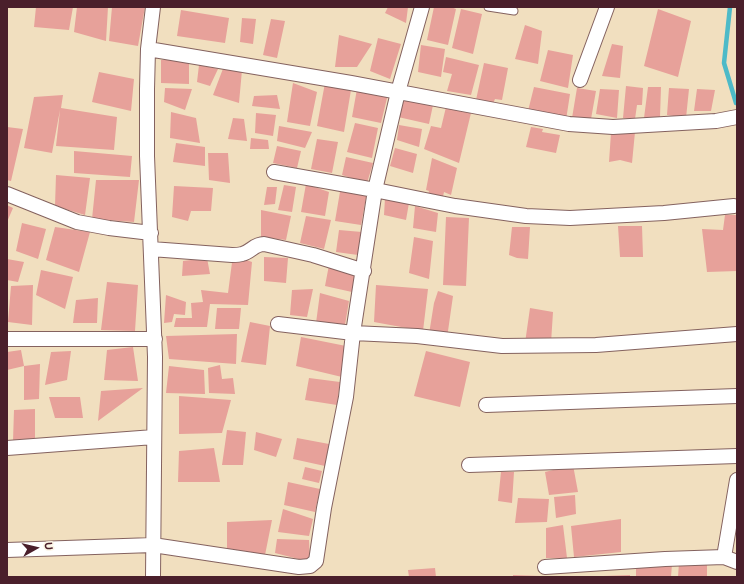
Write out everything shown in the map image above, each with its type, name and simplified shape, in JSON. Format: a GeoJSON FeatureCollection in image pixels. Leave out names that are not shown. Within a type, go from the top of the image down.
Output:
{"type":"FeatureCollection","features":[{"type":"Feature","properties":{"kind":"street"},"geometry":{"type":"LineString","coordinates":[[153,7],[148,49],[147,156],[155,339],[153,577]]}},
{"type":"Feature","properties":{"kind":"street"},"geometry":{"type":"LineString","coordinates":[[7,550],[153,544],[299,567],[310,566],[316,561],[324,508],[346,397],[353,333],[364,271],[375,190],[398,92],[422,7]]}},
{"type":"Feature","properties":{"kind":"street"},"geometry":{"type":"LineString","coordinates":[[580,80],[607,7]]}},
{"type":"Feature","properties":{"kind":"street"},"geometry":{"type":"LineString","coordinates":[[148,49],[267,68],[569,124],[613,127],[716,121],[737,117]]}},
{"type":"Feature","properties":{"kind":"street"},"geometry":{"type":"LineString","coordinates":[[274,172],[455,206],[526,216],[570,218],[664,213],[734,206]]}},
{"type":"Feature","properties":{"kind":"street"},"geometry":{"type":"LineString","coordinates":[[7,194],[77,222],[109,228],[151,233]]}},
{"type":"Feature","properties":{"kind":"street"},"geometry":{"type":"LineString","coordinates":[[151,249],[232,255],[242,254],[254,246],[264,244],[313,255],[364,271]]}},
{"type":"Feature","properties":{"kind":"street"},"geometry":{"type":"LineString","coordinates":[[278,324],[353,333],[417,336],[502,346],[596,345],[737,334]]}},
{"type":"Feature","properties":{"kind":"street"},"geometry":{"type":"LineString","coordinates":[[7,339],[155,339]]}},
{"type":"Feature","properties":{"kind":"street"},"geometry":{"type":"LineString","coordinates":[[486,405],[737,396]]}},
{"type":"Feature","properties":{"kind":"street"},"geometry":{"type":"LineString","coordinates":[[7,448],[154,437]]}},
{"type":"Feature","properties":{"kind":"street"},"geometry":{"type":"LineString","coordinates":[[469,466],[737,456]]}},
{"type":"Feature","properties":{"kind":"street"},"geometry":{"type":"LineString","coordinates":[[724,557],[737,480]]}},
{"type":"Feature","properties":{"kind":"street"},"geometry":{"type":"LineString","coordinates":[[545,567],[724,557],[737,562]]}},
{"type":"Feature","properties":{"kind":"lane"},"geometry":{"type":"LineString","coordinates":[[488,7],[514,12]]}},
{"type":"Feature","properties":{"kind":"building"},"geometry":{"type":"Polygon","coordinates":[[[36,7],[73,7],[69,30],[34,27],[36,7]]]}},
{"type":"Feature","properties":{"kind":"building"},"geometry":{"type":"Polygon","coordinates":[[[77,7],[108,7],[106,41],[74,32],[77,7]]]}},
{"type":"Feature","properties":{"kind":"building"},"geometry":{"type":"Polygon","coordinates":[[[112,7],[145,7],[138,46],[109,41],[112,7]]]}},
{"type":"Feature","properties":{"kind":"building"},"geometry":{"type":"Polygon","coordinates":[[[388,7],[408,7],[406,23],[385,13],[388,7]]]}},
{"type":"Feature","properties":{"kind":"building"},"geometry":{"type":"Polygon","coordinates":[[[434,7],[451,7],[456,9],[448,45],[427,40],[434,7]]]}},
{"type":"Feature","properties":{"kind":"building"},"geometry":{"type":"Polygon","coordinates":[[[461,9],[482,14],[473,54],[452,48],[461,9]]]}},
{"type":"Feature","properties":{"kind":"building"},"geometry":{"type":"Polygon","coordinates":[[[658,9],[691,21],[678,77],[644,66],[658,9]]]}},
{"type":"Feature","properties":{"kind":"building"},"geometry":{"type":"Polygon","coordinates":[[[181,10],[229,18],[225,43],[177,36],[181,10]]]}},
{"type":"Feature","properties":{"kind":"building"},"geometry":{"type":"Polygon","coordinates":[[[242,18],[256,19],[253,44],[240,42],[242,18]]]}},
{"type":"Feature","properties":{"kind":"building"},"geometry":{"type":"Polygon","coordinates":[[[271,19],[285,21],[277,58],[263,55],[271,19]]]}},
{"type":"Feature","properties":{"kind":"building"},"geometry":{"type":"Polygon","coordinates":[[[525,25],[542,31],[538,64],[515,59],[525,25]]]}},
{"type":"Feature","properties":{"kind":"building"},"geometry":{"type":"Polygon","coordinates":[[[339,35],[372,44],[357,67],[335,67],[339,35]]]}},
{"type":"Feature","properties":{"kind":"building"},"geometry":{"type":"Polygon","coordinates":[[[378,38],[401,44],[390,79],[370,71],[378,38]]]}},
{"type":"Feature","properties":{"kind":"building"},"geometry":{"type":"Polygon","coordinates":[[[612,44],[623,46],[620,78],[602,76],[612,44]]]}},
{"type":"Feature","properties":{"kind":"building"},"geometry":{"type":"Polygon","coordinates":[[[421,45],[445,49],[441,77],[418,72],[421,45]]]}},
{"type":"Feature","properties":{"kind":"building"},"geometry":{"type":"Polygon","coordinates":[[[548,50],[573,55],[568,88],[540,81],[548,50]]]}},
{"type":"Feature","properties":{"kind":"building"},"geometry":{"type":"Polygon","coordinates":[[[446,57],[479,65],[471,95],[447,91],[452,74],[443,72],[446,57]]]}},
{"type":"Feature","properties":{"kind":"building"},"geometry":{"type":"Polygon","coordinates":[[[161,60],[189,60],[189,84],[161,83],[161,60]]]}},
{"type":"Feature","properties":{"kind":"building"},"geometry":{"type":"Polygon","coordinates":[[[484,63],[508,68],[502,100],[495,99],[492,106],[476,100],[484,63]]]}},
{"type":"Feature","properties":{"kind":"building"},"geometry":{"type":"Polygon","coordinates":[[[199,65],[218,69],[210,86],[197,82],[199,65]]]}},
{"type":"Feature","properties":{"kind":"building"},"geometry":{"type":"Polygon","coordinates":[[[224,66],[242,70],[239,103],[213,95],[224,66]]]}},
{"type":"Feature","properties":{"kind":"building"},"geometry":{"type":"Polygon","coordinates":[[[99,72],[134,79],[131,111],[92,102],[99,72]]]}},
{"type":"Feature","properties":{"kind":"building"},"geometry":{"type":"Polygon","coordinates":[[[293,83],[317,92],[310,126],[287,122],[293,83]]]}},
{"type":"Feature","properties":{"kind":"building"},"geometry":{"type":"Polygon","coordinates":[[[325,83],[351,90],[344,132],[317,126],[325,83]]]}},
{"type":"Feature","properties":{"kind":"building"},"geometry":{"type":"Polygon","coordinates":[[[626,86],[643,88],[642,105],[637,105],[635,119],[623,118],[626,86]]]}},
{"type":"Feature","properties":{"kind":"building"},"geometry":{"type":"Polygon","coordinates":[[[534,87],[570,94],[566,120],[528,111],[534,87]]]}},
{"type":"Feature","properties":{"kind":"building"},"geometry":{"type":"Polygon","coordinates":[[[648,87],[661,87],[660,117],[644,118],[648,87]]]}},
{"type":"Feature","properties":{"kind":"building"},"geometry":{"type":"Polygon","coordinates":[[[165,88],[192,89],[185,110],[164,102],[165,88]]]}},
{"type":"Feature","properties":{"kind":"building"},"geometry":{"type":"Polygon","coordinates":[[[577,88],[596,91],[591,119],[572,118],[577,88]]]}},
{"type":"Feature","properties":{"kind":"building"},"geometry":{"type":"Polygon","coordinates":[[[669,88],[689,89],[686,118],[667,115],[669,88]]]}},
{"type":"Feature","properties":{"kind":"building"},"geometry":{"type":"Polygon","coordinates":[[[357,89],[388,94],[381,123],[352,117],[357,89]]]}},
{"type":"Feature","properties":{"kind":"building"},"geometry":{"type":"Polygon","coordinates":[[[600,89],[619,90],[617,118],[596,114],[600,89]]]}},
{"type":"Feature","properties":{"kind":"building"},"geometry":{"type":"Polygon","coordinates":[[[697,89],[715,90],[711,111],[694,111],[697,89]]]}},
{"type":"Feature","properties":{"kind":"building"},"geometry":{"type":"Polygon","coordinates":[[[63,95],[61,108],[117,117],[114,150],[56,146],[60,110],[52,153],[24,148],[34,97],[63,95]]]}},
{"type":"Feature","properties":{"kind":"building"},"geometry":{"type":"Polygon","coordinates":[[[277,95],[280,109],[252,106],[254,96],[277,95]]]}},
{"type":"Feature","properties":{"kind":"building"},"geometry":{"type":"Polygon","coordinates":[[[403,100],[433,105],[429,124],[398,117],[403,100]]]}},
{"type":"Feature","properties":{"kind":"building"},"geometry":{"type":"Polygon","coordinates":[[[446,107],[471,113],[459,163],[424,149],[431,126],[441,128],[446,107]]]}},
{"type":"Feature","properties":{"kind":"building"},"geometry":{"type":"Polygon","coordinates":[[[171,112],[196,118],[200,143],[170,138],[171,112]]]}},
{"type":"Feature","properties":{"kind":"building"},"geometry":{"type":"Polygon","coordinates":[[[256,113],[276,115],[273,136],[255,133],[256,113]]]}},
{"type":"Feature","properties":{"kind":"building"},"geometry":{"type":"Polygon","coordinates":[[[233,118],[244,119],[247,141],[228,139],[233,118]]]}},
{"type":"Feature","properties":{"kind":"building"},"geometry":{"type":"Polygon","coordinates":[[[355,123],[378,128],[372,158],[347,152],[355,123]]]}},
{"type":"Feature","properties":{"kind":"building"},"geometry":{"type":"Polygon","coordinates":[[[399,125],[422,129],[419,147],[397,140],[399,125]]]}},
{"type":"Feature","properties":{"kind":"building"},"geometry":{"type":"Polygon","coordinates":[[[279,126],[312,132],[305,148],[277,141],[279,126]]]}},
{"type":"Feature","properties":{"kind":"building"},"geometry":{"type":"Polygon","coordinates":[[[7,127],[23,129],[11,181],[7,180],[7,127]]]}},
{"type":"Feature","properties":{"kind":"building"},"geometry":{"type":"Polygon","coordinates":[[[531,127],[543,129],[542,132],[560,135],[556,153],[526,147],[531,127]]]}},
{"type":"Feature","properties":{"kind":"building"},"geometry":{"type":"Polygon","coordinates":[[[635,132],[632,163],[620,160],[609,162],[611,133],[635,132]]]}},
{"type":"Feature","properties":{"kind":"building"},"geometry":{"type":"Polygon","coordinates":[[[251,138],[268,140],[269,149],[250,149],[251,138]]]}},
{"type":"Feature","properties":{"kind":"building"},"geometry":{"type":"Polygon","coordinates":[[[317,139],[338,142],[332,173],[311,169],[317,139]]]}},
{"type":"Feature","properties":{"kind":"building"},"geometry":{"type":"Polygon","coordinates":[[[176,143],[205,147],[205,166],[173,162],[176,143]]]}},
{"type":"Feature","properties":{"kind":"building"},"geometry":{"type":"Polygon","coordinates":[[[277,146],[301,151],[297,168],[273,163],[277,146]]]}},
{"type":"Feature","properties":{"kind":"building"},"geometry":{"type":"Polygon","coordinates":[[[395,148],[417,154],[413,173],[390,166],[395,148]]]}},
{"type":"Feature","properties":{"kind":"building"},"geometry":{"type":"Polygon","coordinates":[[[74,151],[132,156],[130,177],[74,173],[74,151]]]}},
{"type":"Feature","properties":{"kind":"building"},"geometry":{"type":"Polygon","coordinates":[[[208,153],[228,153],[230,183],[209,180],[208,153]]]}},
{"type":"Feature","properties":{"kind":"building"},"geometry":{"type":"Polygon","coordinates":[[[346,157],[373,163],[367,183],[342,175],[346,157]]]}},
{"type":"Feature","properties":{"kind":"building"},"geometry":{"type":"Polygon","coordinates":[[[432,158],[457,168],[451,195],[444,192],[442,201],[427,199],[429,191],[426,190],[432,158]]]}},
{"type":"Feature","properties":{"kind":"building"},"geometry":{"type":"Polygon","coordinates":[[[56,175],[90,178],[85,215],[55,206],[56,175]]]}},
{"type":"Feature","properties":{"kind":"building"},"geometry":{"type":"Polygon","coordinates":[[[96,180],[139,180],[134,222],[92,219],[96,180]]]}},
{"type":"Feature","properties":{"kind":"building"},"geometry":{"type":"Polygon","coordinates":[[[306,184],[329,192],[325,216],[301,212],[306,184]]]}},
{"type":"Feature","properties":{"kind":"building"},"geometry":{"type":"Polygon","coordinates":[[[284,185],[296,187],[292,212],[278,210],[284,185]]]}},
{"type":"Feature","properties":{"kind":"building"},"geometry":{"type":"Polygon","coordinates":[[[174,186],[213,188],[211,211],[191,211],[188,221],[172,217],[174,186]]]}},
{"type":"Feature","properties":{"kind":"building"},"geometry":{"type":"Polygon","coordinates":[[[341,186],[367,192],[361,225],[335,221],[341,186]]]}},
{"type":"Feature","properties":{"kind":"building"},"geometry":{"type":"Polygon","coordinates":[[[267,187],[277,187],[275,204],[264,205],[267,187]]]}},
{"type":"Feature","properties":{"kind":"building"},"geometry":{"type":"Polygon","coordinates":[[[385,198],[409,203],[406,220],[384,215],[385,198]]]}},
{"type":"Feature","properties":{"kind":"building"},"geometry":{"type":"Polygon","coordinates":[[[7,205],[13,208],[7,222],[7,205]]]}},
{"type":"Feature","properties":{"kind":"building"},"geometry":{"type":"Polygon","coordinates":[[[415,206],[438,213],[436,232],[413,228],[415,206]]]}},
{"type":"Feature","properties":{"kind":"building"},"geometry":{"type":"Polygon","coordinates":[[[261,210],[291,216],[286,240],[261,237],[261,210]]]}},
{"type":"Feature","properties":{"kind":"building"},"geometry":{"type":"Polygon","coordinates":[[[725,215],[736,215],[737,271],[707,272],[702,229],[723,230],[725,215]]]}},
{"type":"Feature","properties":{"kind":"building"},"geometry":{"type":"Polygon","coordinates":[[[306,216],[331,220],[324,249],[300,243],[306,216]]]}},
{"type":"Feature","properties":{"kind":"building"},"geometry":{"type":"Polygon","coordinates":[[[446,217],[469,218],[466,286],[443,285],[446,217]]]}},
{"type":"Feature","properties":{"kind":"building"},"geometry":{"type":"Polygon","coordinates":[[[22,223],[46,229],[38,259],[16,251],[22,223]]]}},
{"type":"Feature","properties":{"kind":"building"},"geometry":{"type":"Polygon","coordinates":[[[618,226],[642,226],[643,257],[620,257],[618,226]]]}},
{"type":"Feature","properties":{"kind":"building"},"geometry":{"type":"Polygon","coordinates":[[[55,227],[90,232],[79,272],[46,260],[55,227]]]}},
{"type":"Feature","properties":{"kind":"building"},"geometry":{"type":"Polygon","coordinates":[[[512,227],[530,227],[528,259],[517,258],[509,255],[512,227]]]}},
{"type":"Feature","properties":{"kind":"building"},"geometry":{"type":"Polygon","coordinates":[[[339,230],[362,232],[358,255],[336,252],[339,230]]]}},
{"type":"Feature","properties":{"kind":"building"},"geometry":{"type":"Polygon","coordinates":[[[414,237],[433,241],[429,279],[409,273],[414,237]]]}},
{"type":"Feature","properties":{"kind":"building"},"geometry":{"type":"Polygon","coordinates":[[[233,255],[252,262],[248,305],[210,304],[207,327],[174,327],[176,318],[192,318],[191,303],[203,302],[201,290],[228,293],[233,255]]]}},
{"type":"Feature","properties":{"kind":"building"},"geometry":{"type":"Polygon","coordinates":[[[264,257],[288,258],[286,283],[264,281],[264,257]]]}},
{"type":"Feature","properties":{"kind":"building"},"geometry":{"type":"Polygon","coordinates":[[[207,258],[210,274],[182,276],[183,261],[207,258]]]}},
{"type":"Feature","properties":{"kind":"building"},"geometry":{"type":"Polygon","coordinates":[[[7,259],[24,262],[18,282],[7,280],[7,259]]]}},
{"type":"Feature","properties":{"kind":"building"},"geometry":{"type":"Polygon","coordinates":[[[329,265],[356,273],[352,292],[325,286],[329,265]]]}},
{"type":"Feature","properties":{"kind":"building"},"geometry":{"type":"Polygon","coordinates":[[[41,270],[73,277],[65,309],[36,295],[41,270]]]}},
{"type":"Feature","properties":{"kind":"building"},"geometry":{"type":"Polygon","coordinates":[[[107,282],[138,285],[135,331],[101,330],[107,282]]]}},
{"type":"Feature","properties":{"kind":"building"},"geometry":{"type":"Polygon","coordinates":[[[33,285],[32,325],[8,322],[11,286],[33,285]]]}},
{"type":"Feature","properties":{"kind":"building"},"geometry":{"type":"Polygon","coordinates":[[[376,285],[428,289],[423,331],[374,322],[376,285]]]}},
{"type":"Feature","properties":{"kind":"building"},"geometry":{"type":"Polygon","coordinates":[[[313,289],[307,317],[290,315],[292,290],[313,289]]]}},
{"type":"Feature","properties":{"kind":"building"},"geometry":{"type":"Polygon","coordinates":[[[438,291],[453,296],[447,338],[429,334],[434,303],[438,291]]]}},
{"type":"Feature","properties":{"kind":"building"},"geometry":{"type":"Polygon","coordinates":[[[320,293],[349,301],[345,325],[316,323],[320,293]]]}},
{"type":"Feature","properties":{"kind":"building"},"geometry":{"type":"Polygon","coordinates":[[[166,295],[186,302],[185,315],[174,314],[172,322],[164,323],[166,295]]]}},
{"type":"Feature","properties":{"kind":"building"},"geometry":{"type":"Polygon","coordinates":[[[98,298],[97,323],[73,323],[76,300],[98,298]]]}},
{"type":"Feature","properties":{"kind":"building"},"geometry":{"type":"Polygon","coordinates":[[[217,308],[241,308],[239,329],[215,329],[217,308]]]}},
{"type":"Feature","properties":{"kind":"building"},"geometry":{"type":"Polygon","coordinates":[[[530,308],[553,312],[551,343],[525,343],[530,308]]]}},
{"type":"Feature","properties":{"kind":"building"},"geometry":{"type":"Polygon","coordinates":[[[250,322],[270,326],[266,365],[241,362],[250,322]]]}},
{"type":"Feature","properties":{"kind":"building"},"geometry":{"type":"Polygon","coordinates":[[[237,334],[236,364],[169,359],[166,336],[237,334]]]}},
{"type":"Feature","properties":{"kind":"building"},"geometry":{"type":"Polygon","coordinates":[[[301,337],[346,346],[342,377],[296,366],[301,337]]]}},
{"type":"Feature","properties":{"kind":"building"},"geometry":{"type":"Polygon","coordinates":[[[133,347],[138,381],[104,380],[107,350],[133,347]]]}},
{"type":"Feature","properties":{"kind":"building"},"geometry":{"type":"Polygon","coordinates":[[[21,350],[24,366],[7,370],[7,352],[21,350]]]}},
{"type":"Feature","properties":{"kind":"building"},"geometry":{"type":"Polygon","coordinates":[[[71,351],[67,380],[45,385],[51,352],[71,351]]]}},
{"type":"Feature","properties":{"kind":"building"},"geometry":{"type":"Polygon","coordinates":[[[426,351],[470,362],[460,407],[414,396],[426,351]]]}},
{"type":"Feature","properties":{"kind":"building"},"geometry":{"type":"Polygon","coordinates":[[[40,364],[39,399],[24,400],[24,366],[40,364]]]}},
{"type":"Feature","properties":{"kind":"building"},"geometry":{"type":"Polygon","coordinates":[[[220,365],[222,379],[233,378],[235,394],[209,393],[208,368],[220,365]]]}},
{"type":"Feature","properties":{"kind":"building"},"geometry":{"type":"Polygon","coordinates":[[[169,366],[204,370],[205,394],[166,393],[169,366]]]}},
{"type":"Feature","properties":{"kind":"building"},"geometry":{"type":"Polygon","coordinates":[[[309,378],[340,382],[337,405],[305,400],[309,378]]]}},
{"type":"Feature","properties":{"kind":"building"},"geometry":{"type":"Polygon","coordinates":[[[143,388],[98,421],[101,391],[143,388]]]}},
{"type":"Feature","properties":{"kind":"building"},"geometry":{"type":"Polygon","coordinates":[[[179,396],[231,400],[222,433],[179,434],[179,396]]]}},
{"type":"Feature","properties":{"kind":"building"},"geometry":{"type":"Polygon","coordinates":[[[49,397],[80,397],[83,418],[55,418],[49,397]]]}},
{"type":"Feature","properties":{"kind":"building"},"geometry":{"type":"Polygon","coordinates":[[[35,409],[35,440],[13,441],[14,410],[35,409]]]}},
{"type":"Feature","properties":{"kind":"building"},"geometry":{"type":"Polygon","coordinates":[[[227,430],[246,432],[243,465],[222,465],[227,430]]]}},
{"type":"Feature","properties":{"kind":"building"},"geometry":{"type":"Polygon","coordinates":[[[256,432],[282,439],[276,457],[254,450],[256,432]]]}},
{"type":"Feature","properties":{"kind":"building"},"geometry":{"type":"Polygon","coordinates":[[[297,438],[329,444],[325,466],[293,459],[297,438]]]}},
{"type":"Feature","properties":{"kind":"building"},"geometry":{"type":"Polygon","coordinates":[[[214,448],[220,482],[178,482],[179,451],[214,448]]]}},
{"type":"Feature","properties":{"kind":"building"},"geometry":{"type":"Polygon","coordinates":[[[573,465],[578,492],[549,495],[545,472],[573,465]]]}},
{"type":"Feature","properties":{"kind":"building"},"geometry":{"type":"Polygon","coordinates":[[[305,467],[322,471],[319,483],[302,479],[305,467]]]}},
{"type":"Feature","properties":{"kind":"building"},"geometry":{"type":"Polygon","coordinates":[[[501,472],[514,472],[512,503],[498,501],[501,472]]]}},
{"type":"Feature","properties":{"kind":"building"},"geometry":{"type":"Polygon","coordinates":[[[288,482],[320,489],[315,512],[284,505],[288,482]]]}},
{"type":"Feature","properties":{"kind":"building"},"geometry":{"type":"Polygon","coordinates":[[[575,495],[576,514],[556,518],[554,497],[575,495]]]}},
{"type":"Feature","properties":{"kind":"building"},"geometry":{"type":"Polygon","coordinates":[[[518,498],[549,499],[547,522],[515,523],[518,498]]]}},
{"type":"Feature","properties":{"kind":"building"},"geometry":{"type":"Polygon","coordinates":[[[283,509],[313,519],[309,536],[278,532],[283,509]]]}},
{"type":"Feature","properties":{"kind":"building"},"geometry":{"type":"Polygon","coordinates":[[[621,519],[621,552],[574,557],[571,526],[621,519]]]}},
{"type":"Feature","properties":{"kind":"building"},"geometry":{"type":"Polygon","coordinates":[[[272,520],[265,555],[227,550],[227,522],[272,520]]]}},
{"type":"Feature","properties":{"kind":"building"},"geometry":{"type":"Polygon","coordinates":[[[563,525],[567,558],[546,558],[546,528],[563,525]]]}},
{"type":"Feature","properties":{"kind":"building"},"geometry":{"type":"Polygon","coordinates":[[[277,539],[309,540],[310,562],[275,553],[277,539]]]}},
{"type":"Feature","properties":{"kind":"building"},"geometry":{"type":"Polygon","coordinates":[[[707,562],[707,577],[678,577],[679,563],[707,562]]]}},
{"type":"Feature","properties":{"kind":"building"},"geometry":{"type":"Polygon","coordinates":[[[672,564],[671,577],[636,577],[636,567],[672,564]]]}},
{"type":"Feature","properties":{"kind":"building"},"geometry":{"type":"Polygon","coordinates":[[[435,568],[436,577],[409,577],[408,570],[435,568]]]}},
{"type":"Feature","properties":{"kind":"building"},"geometry":{"type":"Polygon","coordinates":[[[513,575],[541,576],[541,577],[513,577],[513,575]]]}},
{"type":"Feature","properties":{"kind":"building"},"geometry":{"type":"Polygon","coordinates":[[[630,575],[630,577],[603,577],[603,576],[630,575]]]}},
{"type":"Feature","properties":{"kind":"waterway"},"geometry":{"type":"LineString","coordinates":[[730,7],[724,63],[736,103]]}}]}
